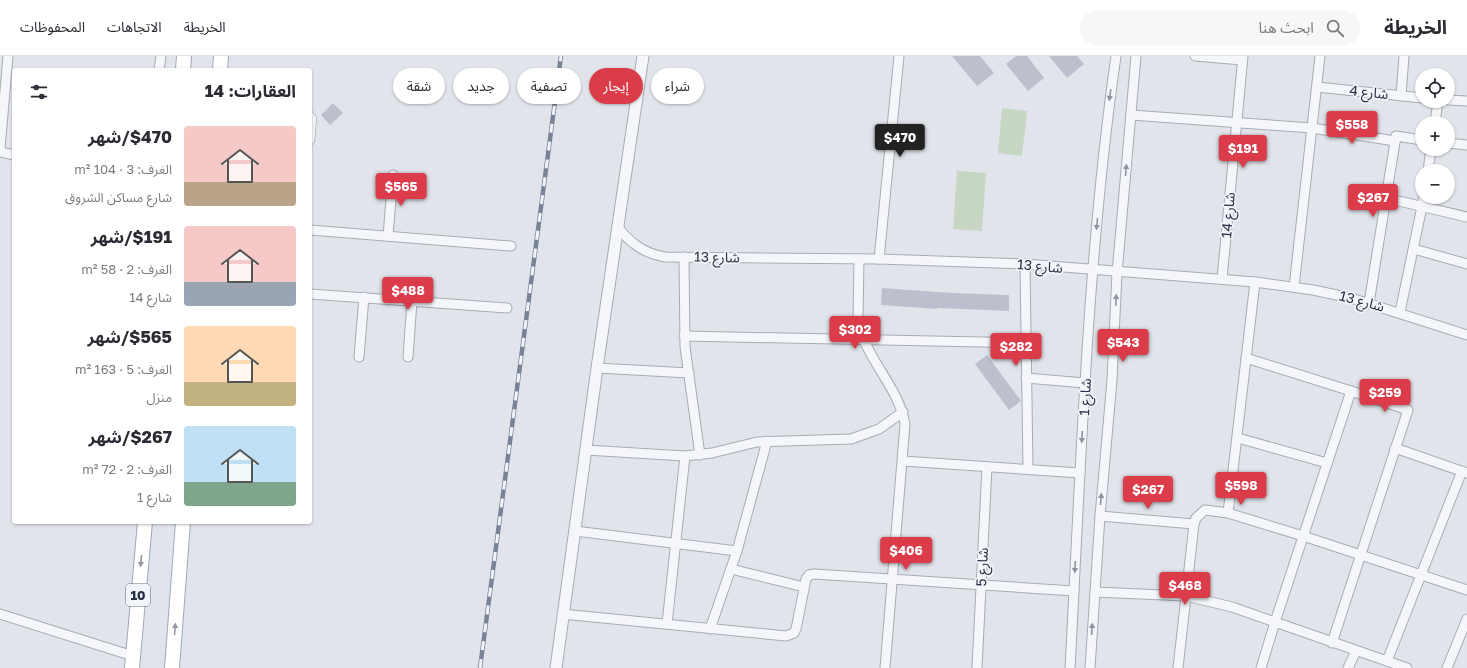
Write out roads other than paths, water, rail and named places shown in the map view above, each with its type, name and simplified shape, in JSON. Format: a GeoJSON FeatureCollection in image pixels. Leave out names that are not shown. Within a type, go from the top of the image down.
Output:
{"type":"FeatureCollection","features":[{"type":"Feature","properties":{"kind":"main road"},"geometry":{"type":"LineString","coordinates":[[183,68],[184,56]]}},
{"type":"Feature","properties":{"kind":"main road"},"geometry":{"type":"LineString","coordinates":[[220,68],[222,56]]}},
{"type":"Feature","properties":{"kind":"main road","name":"10"},"geometry":{"type":"LineString","coordinates":[[132,665],[145,524]]}},
{"type":"Feature","properties":{"kind":"main road"},"geometry":{"type":"LineString","coordinates":[[172,668],[183,524]]}},
{"type":"Feature","properties":{"kind":"street"},"geometry":{"type":"LineString","coordinates":[[8,56],[3,72],[0,150],[12,154]]}},
{"type":"Feature","properties":{"kind":"street"},"geometry":{"type":"LineString","coordinates":[[159,68],[161,56]]}},
{"type":"Feature","properties":{"kind":"street"},"geometry":{"type":"LineString","coordinates":[[556,668],[562,614],[643,56]]}},
{"type":"Feature","properties":{"kind":"street"},"geometry":{"type":"LineString","coordinates":[[879,259],[899,56]]}},
{"type":"Feature","properties":{"kind":"street","name":"شارع 1"},"geometry":{"type":"LineString","coordinates":[[1070,668],[1092,270],[1108,113],[1116,56]]}},
{"type":"Feature","properties":{"kind":"street","name":"شارع 1"},"geometry":{"type":"LineString","coordinates":[[1090,668],[1100,516],[1112,380],[1117,273],[1136,56]]}},
{"type":"Feature","properties":{"kind":"street"},"geometry":{"type":"LineString","coordinates":[[1195,56],[1242,58]]}},
{"type":"Feature","properties":{"kind":"street"},"geometry":{"type":"LineString","coordinates":[[1294,287],[1320,56]]}},
{"type":"Feature","properties":{"kind":"street"},"geometry":{"type":"LineString","coordinates":[[1401,96],[1404,56]]}},
{"type":"Feature","properties":{"kind":"street","name":"شارع 14"},"geometry":{"type":"LineString","coordinates":[[1222,279],[1242,58]]}},
{"type":"Feature","properties":{"kind":"street","name":"شارع 4"},"geometry":{"type":"LineString","coordinates":[[1317,87],[1415,97]]}},
{"type":"Feature","properties":{"kind":"street"},"geometry":{"type":"LineString","coordinates":[[1455,100],[1467,101]]}},
{"type":"Feature","properties":{"kind":"street"},"geometry":{"type":"LineString","coordinates":[[1131,115],[1312,128],[1395,141]]}},
{"type":"Feature","properties":{"kind":"street"},"geometry":{"type":"LineString","coordinates":[[1369,303],[1396,136],[1415,139]]}},
{"type":"Feature","properties":{"kind":"street"},"geometry":{"type":"LineString","coordinates":[[1455,144],[1467,145]]}},
{"type":"Feature","properties":{"kind":"street"},"geometry":{"type":"LineString","coordinates":[[388,236],[393,175]]}},
{"type":"Feature","properties":{"kind":"street"},"geometry":{"type":"LineString","coordinates":[[1386,198],[1422,208],[1467,217]]}},
{"type":"Feature","properties":{"kind":"street"},"geometry":{"type":"LineString","coordinates":[[1400,312],[1423,204]]}},
{"type":"Feature","properties":{"kind":"street","name":"شارع 13"},"geometry":{"type":"LineString","coordinates":[[618,226],[633,244],[643,250],[665,257],[879,259],[1025,264],[1117,273],[1222,279],[1294,287],[1369,303],[1467,335]]}},
{"type":"Feature","properties":{"kind":"street"},"geometry":{"type":"LineString","coordinates":[[312,230],[511,246]]}},
{"type":"Feature","properties":{"kind":"street"},"geometry":{"type":"LineString","coordinates":[[1414,249],[1467,264]]}},
{"type":"Feature","properties":{"kind":"street"},"geometry":{"type":"LineString","coordinates":[[684,257],[684,336],[700,455]]}},
{"type":"Feature","properties":{"kind":"street"},"geometry":{"type":"LineString","coordinates":[[859,259],[858,320],[863,340],[899,401],[903,412],[905,436],[894,580],[885,668]]}},
{"type":"Feature","properties":{"kind":"street"},"geometry":{"type":"LineString","coordinates":[[1025,264],[1028,470]]}},
{"type":"Feature","properties":{"kind":"street"},"geometry":{"type":"LineString","coordinates":[[1228,513],[1238,438],[1255,282]]}},
{"type":"Feature","properties":{"kind":"street"},"geometry":{"type":"LineString","coordinates":[[312,294],[507,308]]}},
{"type":"Feature","properties":{"kind":"street"},"geometry":{"type":"LineString","coordinates":[[359,357],[364,297]]}},
{"type":"Feature","properties":{"kind":"street"},"geometry":{"type":"LineString","coordinates":[[408,358],[412,301]]}},
{"type":"Feature","properties":{"kind":"street"},"geometry":{"type":"LineString","coordinates":[[684,336],[1026,343]]}},
{"type":"Feature","properties":{"kind":"street"},"geometry":{"type":"LineString","coordinates":[[1246,358],[1408,410],[1332,643]]}},
{"type":"Feature","properties":{"kind":"street"},"geometry":{"type":"LineString","coordinates":[[597,368],[689,373]]}},
{"type":"Feature","properties":{"kind":"street"},"geometry":{"type":"LineString","coordinates":[[1026,378],[1085,383]]}},
{"type":"Feature","properties":{"kind":"street"},"geometry":{"type":"LineString","coordinates":[[1261,668],[1351,391]]}},
{"type":"Feature","properties":{"kind":"street"},"geometry":{"type":"LineString","coordinates":[[586,450],[685,456],[700,455],[767,442],[851,439],[879,430],[903,412]]}},
{"type":"Feature","properties":{"kind":"street"},"geometry":{"type":"LineString","coordinates":[[1238,438],[1327,463]]}},
{"type":"Feature","properties":{"kind":"street"},"geometry":{"type":"LineString","coordinates":[[710,628],[738,551],[767,442]]}},
{"type":"Feature","properties":{"kind":"street"},"geometry":{"type":"LineString","coordinates":[[1388,661],[1421,575],[1464,472],[1395,448]]}},
{"type":"Feature","properties":{"kind":"street"},"geometry":{"type":"LineString","coordinates":[[666,624],[685,456]]}},
{"type":"Feature","properties":{"kind":"street"},"geometry":{"type":"LineString","coordinates":[[903,460],[1080,473]]}},
{"type":"Feature","properties":{"kind":"street","name":"شارع 5"},"geometry":{"type":"LineString","coordinates":[[977,668],[987,467]]}},
{"type":"Feature","properties":{"kind":"street"},"geometry":{"type":"LineString","coordinates":[[1178,668],[1194,524],[1196,518],[1205,510],[1228,513],[1361,553],[1467,590]]}},
{"type":"Feature","properties":{"kind":"street"},"geometry":{"type":"LineString","coordinates":[[1100,516],[1194,524]]}},
{"type":"Feature","properties":{"kind":"street"},"geometry":{"type":"LineString","coordinates":[[575,531],[738,551]]}},
{"type":"Feature","properties":{"kind":"street"},"geometry":{"type":"LineString","coordinates":[[731,569],[804,587]]}},
{"type":"Feature","properties":{"kind":"street"},"geometry":{"type":"LineString","coordinates":[[562,614],[790,636],[796,629],[804,587],[809,575],[814,574],[1074,591]]}},
{"type":"Feature","properties":{"kind":"street"},"geometry":{"type":"LineString","coordinates":[[1095,592],[1186,596],[1232,607],[1407,668]]}},
{"type":"Feature","properties":{"kind":"street"},"geometry":{"type":"LineString","coordinates":[[0,614],[132,665]]}},
{"type":"Feature","properties":{"kind":"street"},"geometry":{"type":"LineString","coordinates":[[1447,668],[1467,619]]}},
{"type":"Feature","properties":{"kind":"street"},"geometry":{"type":"LineString","coordinates":[[1348,668],[1356,651]]}},
{"type":"Feature","properties":{"kind":"lane"},"geometry":{"type":"LineString","coordinates":[[312,116],[314,118],[312,141]]}},
{"type":"Feature","properties":{"kind":"railway"},"geometry":{"type":"LineString","coordinates":[[480,668],[561,56]]}}]}
